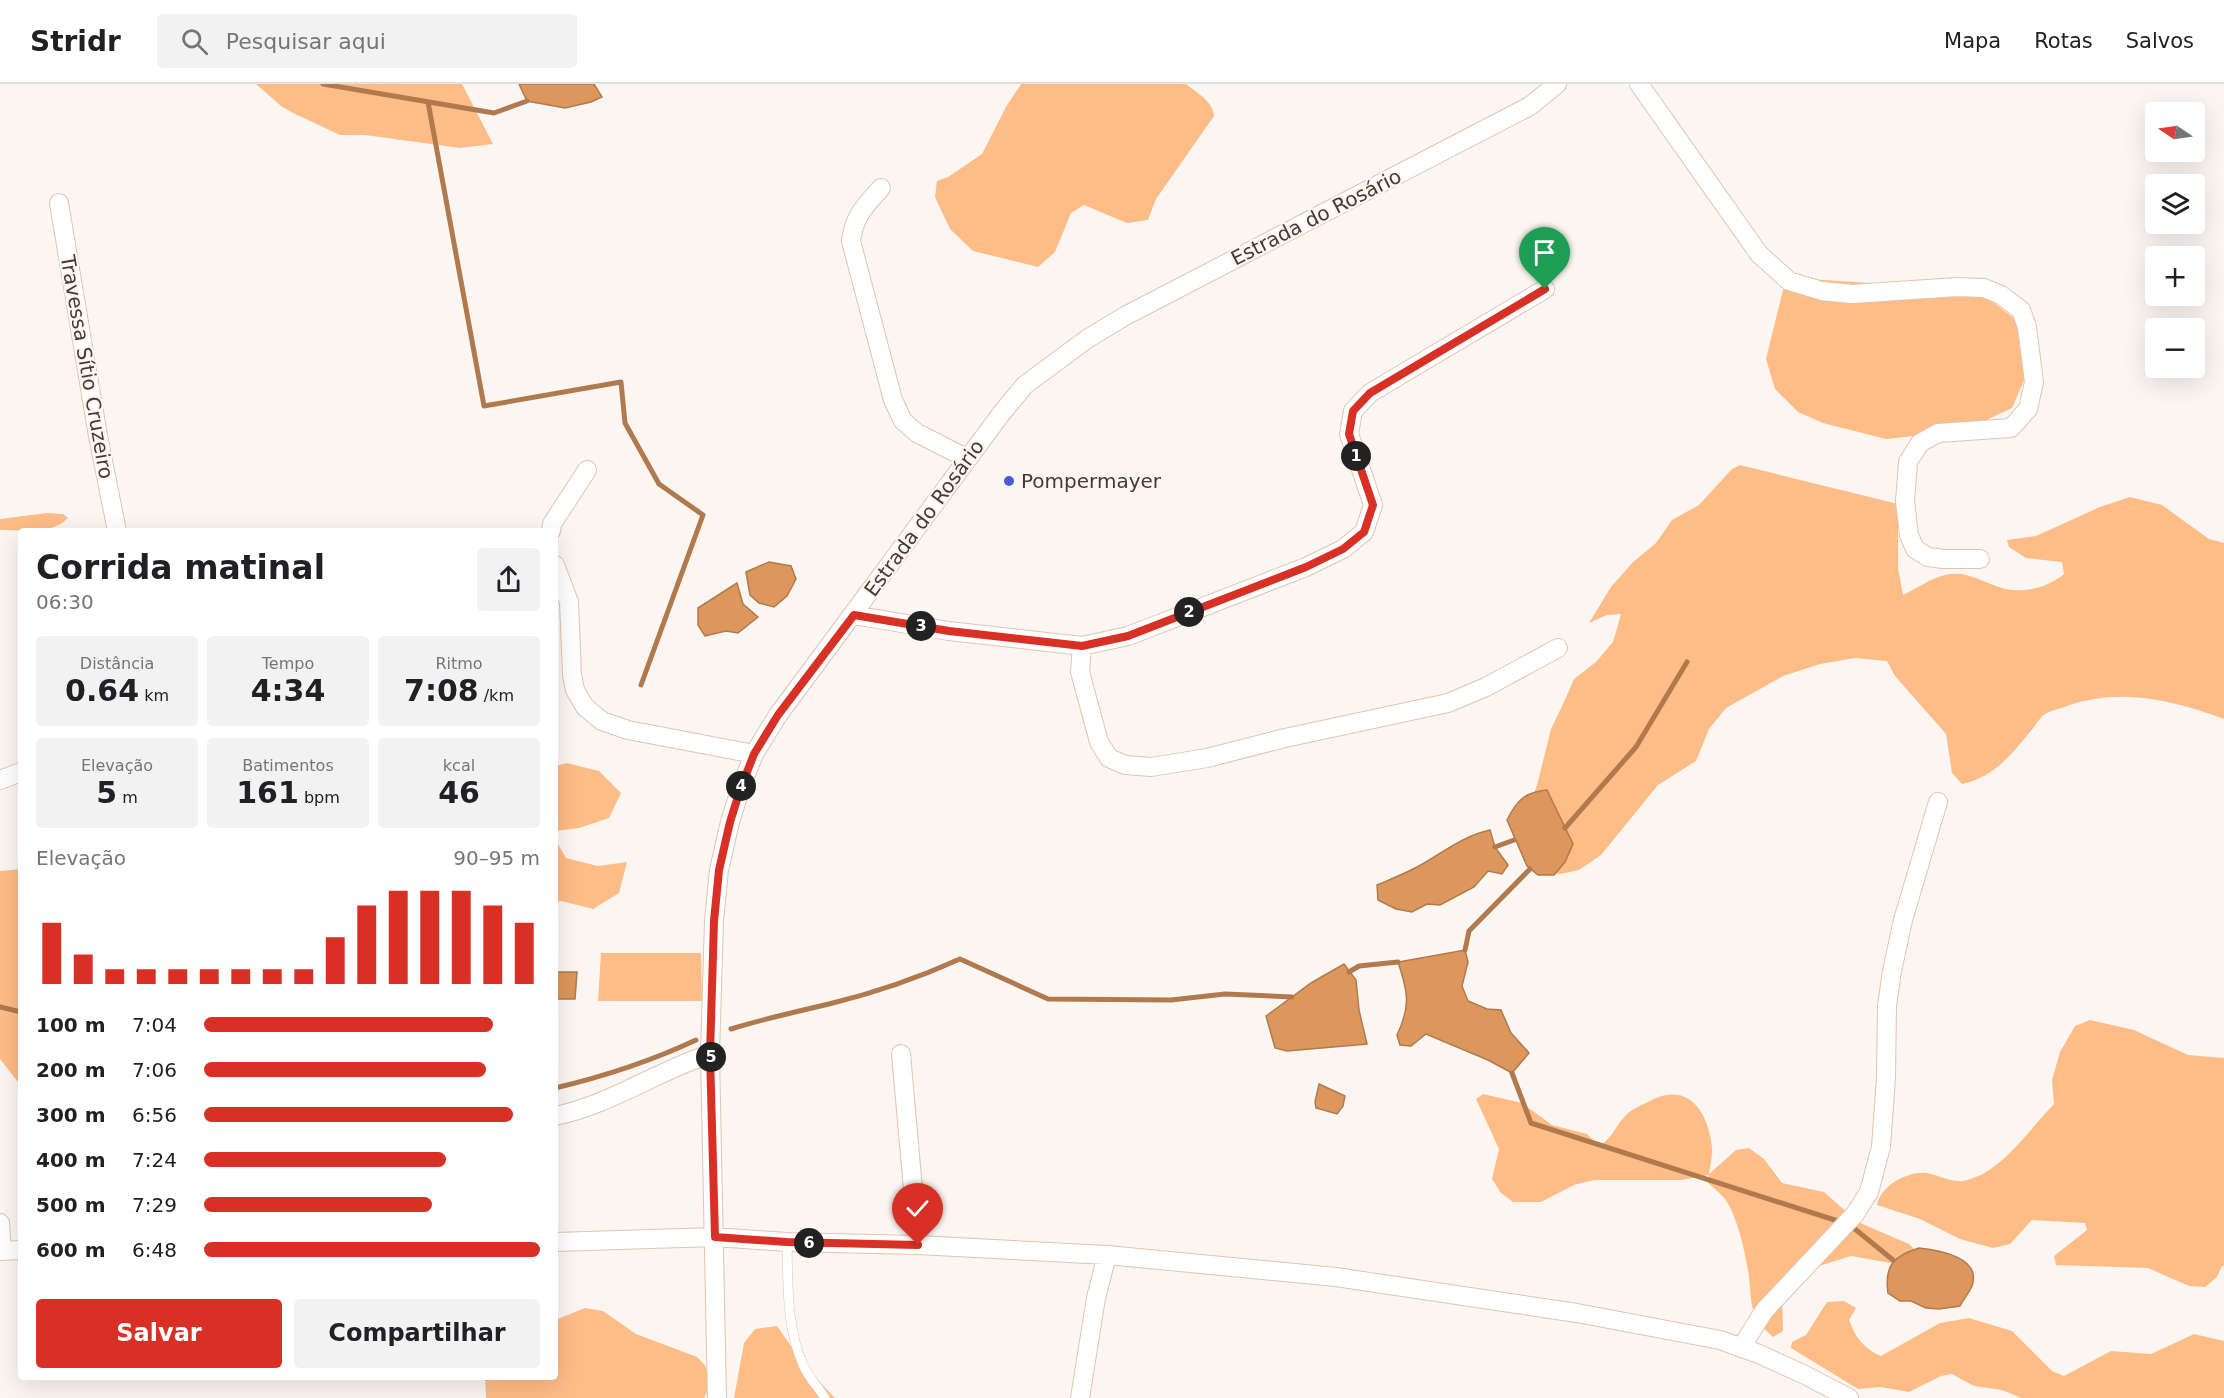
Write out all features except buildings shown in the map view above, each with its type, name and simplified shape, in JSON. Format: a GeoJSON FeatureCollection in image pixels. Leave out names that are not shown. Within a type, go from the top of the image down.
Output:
{"type":"FeatureCollection","features":[{"type":"Feature","properties":{"kind":"street","name":"Estrada do Rosário"},"geometry":{"type":"LineString","coordinates":[[717,1398],[710,1054],[714,921],[719,870],[730,822],[754,754],[778,715],[854,615],[966,458],[1024,385],[1087,339],[1125,316],[1530,106],[1557,84]]}},
{"type":"Feature","properties":{"kind":"street"},"geometry":{"type":"LineString","coordinates":[[1639,84],[1759,254],[1789,281],[1822,291],[1852,294],[1957,287],[1984,288],[2001,296],[2021,310],[2027,327],[2034,382],[2028,409],[2011,428],[1938,433],[1920,443],[1908,462],[1905,501],[1909,535],[1916,549],[1928,557],[1980,559]]}},
{"type":"Feature","properties":{"kind":"street"},"geometry":{"type":"LineString","coordinates":[[881,188],[859,213],[853,226],[851,241],[893,400],[903,421],[917,433],[966,458]]}},
{"type":"Feature","properties":{"kind":"street","name":"Travessa Sítio Cruzeiro"},"geometry":{"type":"LineString","coordinates":[[59,203],[98,436],[116,528]]}},
{"type":"Feature","properties":{"kind":"street"},"geometry":{"type":"LineString","coordinates":[[854,615],[949,631],[1082,646],[1128,636],[1306,567],[1343,549],[1364,532],[1373,505],[1349,434],[1353,411],[1370,393],[1545,289]]}},
{"type":"Feature","properties":{"kind":"street"},"geometry":{"type":"LineString","coordinates":[[551,528],[587,470]]}},
{"type":"Feature","properties":{"kind":"street"},"geometry":{"type":"LineString","coordinates":[[558,574],[569,602],[572,675],[575,690],[585,707],[602,721],[628,730],[754,754]]}},
{"type":"Feature","properties":{"kind":"street"},"geometry":{"type":"LineString","coordinates":[[1082,646],[1080,672],[1099,742],[1109,758],[1125,765],[1151,767],[1207,758],[1285,738],[1448,703],[1486,687],[1558,648]]}},
{"type":"Feature","properties":{"kind":"street"},"geometry":{"type":"LineString","coordinates":[[0,780],[18,773]]}},
{"type":"Feature","properties":{"kind":"street"},"geometry":{"type":"LineString","coordinates":[[1741,1348],[1764,1311],[1855,1214],[1869,1192],[1881,1147],[1886,1077],[1887,1006],[1892,971],[1903,920],[1938,802]]}},
{"type":"Feature","properties":{"kind":"street"},"geometry":{"type":"LineString","coordinates":[[558,1115],[577,1112],[710,1054]]}},
{"type":"Feature","properties":{"kind":"street"},"geometry":{"type":"LineString","coordinates":[[901,1054],[918,1245]]}},
{"type":"Feature","properties":{"kind":"street"},"geometry":{"type":"LineString","coordinates":[[0,1223],[1,1251],[18,1250]]}},
{"type":"Feature","properties":{"kind":"street"},"geometry":{"type":"LineString","coordinates":[[558,1242],[715,1237],[787,1242],[918,1245],[1107,1256],[1336,1277],[1577,1313],[1720,1340],[1805,1375],[1849,1398]]}},
{"type":"Feature","properties":{"kind":"street"},"geometry":{"type":"LineString","coordinates":[[1080,1398],[1096,1298],[1107,1256]]}},
{"type":"Feature","properties":{"kind":"lane"},"geometry":{"type":"LineString","coordinates":[[787,1242],[788,1293],[793,1330],[804,1367],[825,1398]]}},
{"type":"Feature","properties":{"kind":"shaded area"},"geometry":{"type":"Polygon","coordinates":[[[256,84],[462,84],[493,144],[460,148],[365,135],[340,135],[281,106],[256,84]]]}},
{"type":"Feature","properties":{"kind":"shaded area"},"geometry":{"type":"Polygon","coordinates":[[[519,84],[594,84],[602,97],[565,108],[527,101],[519,84]]]}},
{"type":"Feature","properties":{"kind":"shaded area"},"geometry":{"type":"Polygon","coordinates":[[[1021,84],[1186,84],[1208,102],[1214,116],[1156,199],[1148,220],[1127,223],[1084,205],[1071,213],[1055,252],[1038,267],[973,251],[950,229],[935,197],[937,181],[948,177],[982,154],[1006,107],[1021,84]]]}},
{"type":"Feature","properties":{"kind":"shaded area"},"geometry":{"type":"Polygon","coordinates":[[[1793,278],[1962,289],[1993,302],[2016,320],[2025,378],[2012,408],[1980,423],[1950,432],[1886,439],[1823,423],[1798,412],[1775,389],[1766,359],[1783,290],[1793,278]]]}},
{"type":"Feature","properties":{"kind":"shaded area"},"geometry":{"type":"Polygon","coordinates":[[[1740,465],[1898,504],[1898,568],[1903,595],[1934,579],[1953,574],[1966,575],[2007,589],[2025,590],[2042,586],[2064,574],[2062,562],[2026,558],[2009,547],[2007,540],[2036,536],[2100,507],[2130,497],[2162,505],[2209,539],[2224,543],[2224,719],[2185,706],[2146,698],[2107,697],[2087,700],[2045,714],[2016,749],[1993,771],[1962,784],[1952,773],[1946,734],[1895,676],[1887,661],[1855,658],[1820,664],[1783,676],[1726,708],[1709,729],[1696,761],[1658,785],[1601,855],[1579,870],[1560,874],[1543,871],[1527,812],[1537,785],[1551,729],[1574,679],[1596,662],[1613,642],[1621,614],[1607,615],[1589,623],[1611,587],[1632,563],[1656,543],[1672,520],[1699,505],[1732,469],[1740,465]]]}},
{"type":"Feature","properties":{"kind":"shaded area"},"geometry":{"type":"Polygon","coordinates":[[[47,513],[63,514],[68,518],[54,527],[18,528],[18,531],[0,530],[0,519],[47,513]]]}},
{"type":"Feature","properties":{"kind":"shaded area"},"geometry":{"type":"Polygon","coordinates":[[[769,562],[791,566],[796,579],[787,596],[774,607],[759,603],[750,595],[746,572],[769,562]]]}},
{"type":"Feature","properties":{"kind":"shaded area"},"geometry":{"type":"Polygon","coordinates":[[[737,583],[743,604],[758,617],[738,633],[726,631],[705,636],[698,625],[698,608],[737,583]]]}},
{"type":"Feature","properties":{"kind":"shaded area"},"geometry":{"type":"Polygon","coordinates":[[[567,763],[599,771],[621,793],[609,818],[579,828],[558,831],[558,765],[567,763]]]}},
{"type":"Feature","properties":{"kind":"shaded area"},"geometry":{"type":"Polygon","coordinates":[[[1547,790],[1573,844],[1565,862],[1554,875],[1538,875],[1527,866],[1507,820],[1522,798],[1547,790]]]}},
{"type":"Feature","properties":{"kind":"shaded area"},"geometry":{"type":"Polygon","coordinates":[[[1490,830],[1495,847],[1508,865],[1502,874],[1488,871],[1474,887],[1440,905],[1427,904],[1412,912],[1396,909],[1378,900],[1377,885],[1417,867],[1461,841],[1490,830]]]}},
{"type":"Feature","properties":{"kind":"shaded area"},"geometry":{"type":"Polygon","coordinates":[[[558,844],[566,858],[598,866],[627,862],[619,893],[593,909],[558,902],[558,844]]]}},
{"type":"Feature","properties":{"kind":"shaded area"},"geometry":{"type":"Polygon","coordinates":[[[18,869],[18,1082],[0,1059],[0,871],[18,869]]]}},
{"type":"Feature","properties":{"kind":"shaded area"},"geometry":{"type":"Polygon","coordinates":[[[1465,950],[1468,962],[1462,986],[1468,1001],[1487,1009],[1501,1010],[1511,1033],[1529,1053],[1512,1073],[1488,1060],[1426,1034],[1411,1046],[1400,1045],[1397,1035],[1406,1007],[1406,991],[1398,962],[1465,950]]]}},
{"type":"Feature","properties":{"kind":"shaded area"},"geometry":{"type":"Polygon","coordinates":[[[601,953],[701,953],[702,1001],[598,1001],[601,953]]]}},
{"type":"Feature","properties":{"kind":"shaded area"},"geometry":{"type":"Polygon","coordinates":[[[1344,964],[1356,980],[1359,1010],[1367,1044],[1287,1051],[1275,1048],[1266,1016],[1311,983],[1344,964]]]}},
{"type":"Feature","properties":{"kind":"shaded area"},"geometry":{"type":"Polygon","coordinates":[[[558,972],[577,972],[575,999],[558,999],[558,972]]]}},
{"type":"Feature","properties":{"kind":"shaded area"},"geometry":{"type":"Polygon","coordinates":[[[2090,1020],[2134,1030],[2188,1055],[2224,1058],[2224,1266],[2217,1277],[2205,1287],[2189,1286],[2148,1268],[2056,1265],[2054,1256],[2087,1230],[2085,1223],[2032,1220],[2010,1244],[1993,1248],[1960,1239],[1920,1219],[1877,1205],[1884,1191],[1896,1181],[1912,1174],[1927,1173],[1964,1181],[1981,1175],[2001,1161],[2054,1104],[2052,1080],[2060,1052],[2075,1026],[2090,1020]]]}},
{"type":"Feature","properties":{"kind":"shaded area"},"geometry":{"type":"Polygon","coordinates":[[[1319,1084],[1345,1096],[1343,1106],[1337,1114],[1316,1108],[1319,1084]]]}},
{"type":"Feature","properties":{"kind":"shaded area"},"geometry":{"type":"Polygon","coordinates":[[[1483,1094],[1522,1103],[1552,1125],[1587,1134],[1599,1146],[1634,1109],[1663,1096],[1685,1097],[1701,1111],[1710,1134],[1712,1157],[1709,1174],[1736,1150],[1749,1148],[1764,1159],[1782,1183],[1824,1192],[1858,1222],[1909,1244],[1916,1251],[1891,1263],[1851,1256],[1797,1273],[1782,1292],[1783,1331],[1773,1337],[1754,1312],[1742,1240],[1729,1205],[1708,1183],[1709,1175],[1681,1180],[1594,1180],[1574,1185],[1541,1202],[1513,1202],[1501,1193],[1492,1179],[1499,1149],[1476,1099],[1483,1094]]]}},
{"type":"Feature","properties":{"kind":"shaded area"},"geometry":{"type":"Polygon","coordinates":[[[1919,1248],[1947,1253],[1965,1262],[1971,1268],[1972,1286],[1960,1306],[1926,1308],[1911,1301],[1900,1301],[1888,1293],[1889,1269],[1893,1263],[1903,1254],[1919,1248]]]}},
{"type":"Feature","properties":{"kind":"shaded area"},"geometry":{"type":"Polygon","coordinates":[[[1844,1301],[1856,1308],[1849,1320],[1857,1337],[1870,1350],[1881,1356],[1940,1323],[1969,1318],[2012,1331],[2052,1371],[2064,1376],[2111,1351],[2151,1354],[2194,1334],[2224,1341],[2224,1398],[2021,1398],[2002,1390],[1974,1386],[1952,1374],[1941,1376],[1909,1392],[1881,1387],[1858,1389],[1791,1348],[1792,1342],[1806,1335],[1827,1302],[1844,1301]]]}},
{"type":"Feature","properties":{"kind":"shaded area"},"geometry":{"type":"Polygon","coordinates":[[[585,1308],[603,1311],[636,1334],[697,1357],[705,1365],[711,1384],[704,1398],[486,1398],[485,1380],[558,1380],[558,1319],[585,1308]]]}},
{"type":"Feature","properties":{"kind":"shaded area"},"geometry":{"type":"Polygon","coordinates":[[[777,1326],[807,1369],[835,1398],[734,1398],[744,1343],[755,1329],[777,1326]]]}},
{"type":"Feature","properties":{"kind":"waterway"},"geometry":{"type":"LineString","coordinates":[[323,84],[494,113],[527,101]]}},
{"type":"Feature","properties":{"kind":"waterway"},"geometry":{"type":"LineString","coordinates":[[428,102],[484,406],[621,382],[625,423],[659,484],[703,515],[641,685]]}},
{"type":"Feature","properties":{"kind":"waterway"},"geometry":{"type":"LineString","coordinates":[[1565,828],[1636,747],[1687,662]]}},
{"type":"Feature","properties":{"kind":"waterway"},"geometry":{"type":"LineString","coordinates":[[1495,847],[1514,840]]}},
{"type":"Feature","properties":{"kind":"waterway"},"geometry":{"type":"LineString","coordinates":[[1465,950],[1469,931],[1530,869]]}},
{"type":"Feature","properties":{"kind":"waterway"},"geometry":{"type":"LineString","coordinates":[[731,1029],[879,990],[960,959],[1048,999],[1171,1000],[1225,994],[1292,997]]}},
{"type":"Feature","properties":{"kind":"waterway"},"geometry":{"type":"LineString","coordinates":[[1349,972],[1359,966],[1398,962]]}},
{"type":"Feature","properties":{"kind":"waterway"},"geometry":{"type":"LineString","coordinates":[[0,1007],[18,1011]]}},
{"type":"Feature","properties":{"kind":"waterway"},"geometry":{"type":"LineString","coordinates":[[558,1087],[627,1068],[696,1040]]}},
{"type":"Feature","properties":{"kind":"waterway"},"geometry":{"type":"LineString","coordinates":[[1512,1073],[1531,1123],[1841,1222]]}},
{"type":"Feature","properties":{"kind":"waterway"},"geometry":{"type":"LineString","coordinates":[[1850,1225],[1893,1260]]}},
{"type":"Feature","properties":{"kind":"place","name":"Pompermayer"},"geometry":{"type":"Point","coordinates":[1009,481]}},
{"type":"Feature","properties":{"kind":"route"},"geometry":{"type":"LineString","coordinates":[[918,1245],[787,1242],[715,1237],[710,1054],[714,921],[719,870],[740,790],[754,754],[778,715],[854,615],[949,631],[1082,646],[1128,636],[1306,567],[1343,549],[1364,532],[1373,505],[1349,434],[1353,411],[1370,393],[1545,289]]}}]}
